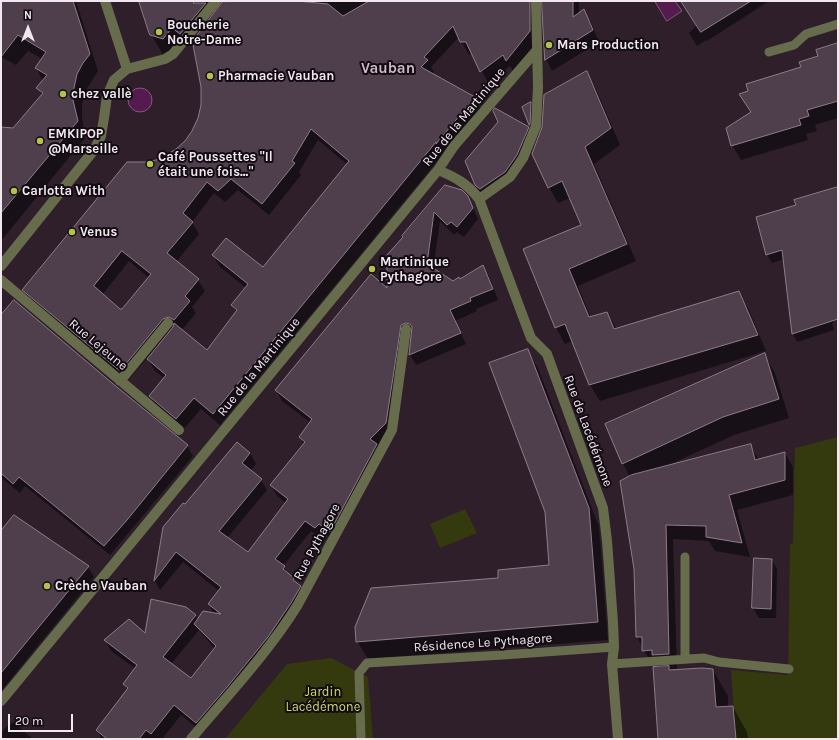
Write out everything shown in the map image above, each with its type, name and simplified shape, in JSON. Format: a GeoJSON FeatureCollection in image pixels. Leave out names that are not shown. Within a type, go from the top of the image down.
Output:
{"type":"FeatureCollection","features":[{"type":"Feature","properties":{"kind":"street"},"geometry":{"type":"LineString","coordinates":[[105,1],[127,69]]}},
{"type":"Feature","properties":{"kind":"street"},"geometry":{"type":"LineString","coordinates":[[1,266],[94,150],[100,136],[107,96],[114,80],[127,69],[165,59],[179,47],[216,1]]}},
{"type":"Feature","properties":{"kind":"street"},"geometry":{"type":"LineString","coordinates":[[479,199],[510,177],[523,158],[536,126],[538,87],[536,1]]}},
{"type":"Feature","properties":{"kind":"street","name":"Rue de la Martinique"},"geometry":{"type":"LineString","coordinates":[[1,701],[438,170],[454,146],[537,50]]}},
{"type":"Feature","properties":{"kind":"street","name":"Rue de Lacédémone"},"geometry":{"type":"LineString","coordinates":[[438,170],[457,178],[474,192],[479,199],[531,338],[547,354],[603,508],[607,541],[614,647],[612,664],[618,739]]}},
{"type":"Feature","properties":{"kind":"street","name":"Rue Lejeune"},"geometry":{"type":"LineString","coordinates":[[1,280],[179,430]]}},
{"type":"Feature","properties":{"kind":"street"},"geometry":{"type":"LineString","coordinates":[[120,381],[168,323]]}},
{"type":"Feature","properties":{"kind":"street","name":"Rue Pythagore"},"geometry":{"type":"LineString","coordinates":[[191,739],[290,618],[392,430],[406,329]]}},
{"type":"Feature","properties":{"kind":"lane"},"geometry":{"type":"LineString","coordinates":[[769,52],[794,45],[806,34],[838,24]]}},
{"type":"Feature","properties":{"kind":"lane"},"geometry":{"type":"LineString","coordinates":[[685,557],[685,659]]}},
{"type":"Feature","properties":{"kind":"lane","name":"Résidence Le Pythagore"},"geometry":{"type":"LineString","coordinates":[[361,739],[359,673],[367,663],[496,656],[614,647]]}},
{"type":"Feature","properties":{"kind":"lane"},"geometry":{"type":"LineString","coordinates":[[612,664],[704,658],[719,662],[789,669]]}},
{"type":"Feature","properties":{"kind":"green space"},"geometry":{"type":"Polygon","coordinates":[[[838,437],[838,739],[736,739],[731,670],[788,675],[790,544],[793,543],[795,448],[838,437]]]}},
{"type":"Feature","properties":{"kind":"green space"},"geometry":{"type":"Polygon","coordinates":[[[465,509],[477,533],[440,548],[430,524],[465,509]]]}},
{"type":"Feature","properties":{"kind":"green space","name":"Jardin Lacédémone"},"geometry":{"type":"Polygon","coordinates":[[[331,658],[368,677],[373,739],[225,739],[287,664],[331,658]]]}},
{"type":"Feature","properties":{"kind":"shaded area"},"geometry":{"type":"Polygon","coordinates":[[[655,1],[675,1],[682,11],[667,21],[655,1]]]}},
{"type":"Feature","properties":{"kind":"shaded area"},"geometry":{"type":"Polygon","coordinates":[[[140,88],[149,91],[152,100],[149,109],[140,112],[131,109],[128,100],[131,91],[140,88]]]}},
{"type":"Feature","properties":{"kind":"building"},"geometry":{"type":"Polygon","coordinates":[[[1,1],[73,1],[90,54],[77,74],[74,88],[73,100],[78,121],[1,213],[1,127],[13,128],[43,93],[36,88],[47,75],[35,68],[46,52],[18,35],[1,57],[1,1]]]}},
{"type":"Feature","properties":{"kind":"building"},"geometry":{"type":"Polygon","coordinates":[[[139,1],[195,1],[193,3],[206,3],[180,34],[172,28],[163,39],[150,35],[139,1]]]}},
{"type":"Feature","properties":{"kind":"building"},"geometry":{"type":"Polygon","coordinates":[[[297,1],[328,4],[343,16],[369,1],[530,1],[530,31],[506,61],[503,55],[480,72],[466,42],[460,42],[453,26],[424,57],[428,60],[421,67],[475,97],[436,144],[436,142],[213,414],[194,398],[176,419],[149,396],[166,375],[147,359],[173,327],[174,323],[207,350],[237,310],[231,305],[248,284],[212,255],[226,238],[263,267],[349,161],[311,129],[292,161],[295,163],[262,204],[231,179],[218,191],[207,182],[183,213],[193,222],[167,253],[199,279],[185,296],[190,301],[174,320],[169,317],[163,319],[120,371],[22,290],[127,162],[147,162],[160,159],[176,149],[185,141],[192,131],[198,118],[201,105],[201,87],[193,45],[191,43],[222,2],[297,1]],[[122,251],[94,286],[120,309],[122,309],[151,274],[122,251]]]}},
{"type":"Feature","properties":{"kind":"building"},"geometry":{"type":"Polygon","coordinates":[[[542,1],[573,1],[573,17],[584,9],[593,30],[545,60],[542,1]]]}},
{"type":"Feature","properties":{"kind":"building"},"geometry":{"type":"Polygon","coordinates":[[[681,1],[751,1],[701,32],[681,1]]]}},
{"type":"Feature","properties":{"kind":"building"},"geometry":{"type":"Polygon","coordinates":[[[838,43],[838,101],[807,110],[809,116],[799,119],[801,125],[731,146],[726,128],[751,112],[739,94],[748,91],[746,84],[801,67],[799,62],[818,56],[816,50],[838,43]]]}},
{"type":"Feature","properties":{"kind":"building"},"geometry":{"type":"Polygon","coordinates":[[[587,71],[611,128],[585,147],[627,244],[569,269],[589,317],[607,312],[614,329],[739,291],[758,335],[589,385],[565,324],[555,328],[523,249],[581,225],[562,181],[548,188],[532,154],[542,127],[544,95],[587,71]]]}},
{"type":"Feature","properties":{"kind":"building"},"geometry":{"type":"Polygon","coordinates":[[[531,102],[530,125],[529,125],[522,107],[531,102]]]}},
{"type":"Feature","properties":{"kind":"building"},"geometry":{"type":"Polygon","coordinates":[[[495,108],[529,127],[517,155],[505,172],[480,189],[475,185],[465,161],[498,122],[493,111],[495,108]]]}},
{"type":"Feature","properties":{"kind":"building"},"geometry":{"type":"Polygon","coordinates":[[[445,185],[462,190],[468,196],[473,208],[457,227],[451,222],[447,225],[434,212],[427,264],[453,281],[459,277],[460,279],[483,265],[493,289],[470,298],[471,301],[450,310],[461,333],[409,355],[412,327],[410,324],[406,323],[401,325],[386,423],[370,439],[377,444],[330,532],[319,524],[315,528],[305,521],[275,559],[285,566],[283,569],[301,586],[268,637],[228,686],[196,723],[174,705],[151,734],[146,730],[139,739],[107,739],[96,730],[128,688],[123,684],[137,665],[104,640],[129,619],[145,633],[151,599],[186,607],[196,615],[163,657],[191,678],[216,646],[194,624],[203,611],[221,614],[208,604],[221,587],[176,552],[154,581],[163,527],[183,503],[185,504],[237,442],[250,453],[242,463],[262,479],[219,531],[248,552],[288,499],[270,485],[305,442],[299,437],[312,419],[275,390],[371,274],[387,288],[387,255],[445,185]]]}},
{"type":"Feature","properties":{"kind":"building"},"geometry":{"type":"Polygon","coordinates":[[[838,187],[838,319],[792,334],[782,250],[766,255],[756,217],[796,205],[794,200],[838,187]]]}},
{"type":"Feature","properties":{"kind":"building"},"geometry":{"type":"Polygon","coordinates":[[[14,300],[188,445],[104,546],[19,477],[13,484],[1,473],[1,315],[14,300]]]}},
{"type":"Feature","properties":{"kind":"building"},"geometry":{"type":"Polygon","coordinates":[[[528,349],[589,508],[598,622],[356,642],[355,627],[371,588],[498,578],[498,570],[549,565],[545,512],[489,363],[528,349]]]}},
{"type":"Feature","properties":{"kind":"building"},"geometry":{"type":"Polygon","coordinates":[[[765,353],[779,399],[723,417],[622,464],[605,424],[765,353]]]}},
{"type":"Feature","properties":{"kind":"building"},"geometry":{"type":"Polygon","coordinates":[[[751,444],[755,460],[785,452],[785,480],[729,495],[742,543],[706,537],[706,526],[666,525],[669,654],[652,655],[652,650],[642,651],[642,637],[636,637],[634,569],[620,481],[631,475],[751,444]]]}},
{"type":"Feature","properties":{"kind":"building"},"geometry":{"type":"Polygon","coordinates":[[[14,515],[89,566],[1,673],[1,531],[14,515]]]}},
{"type":"Feature","properties":{"kind":"building"},"geometry":{"type":"Polygon","coordinates":[[[754,558],[772,559],[771,609],[752,608],[754,558]]]}},
{"type":"Feature","properties":{"kind":"building"},"geometry":{"type":"Polygon","coordinates":[[[669,666],[669,670],[702,668],[713,669],[716,707],[733,706],[736,739],[658,739],[653,667],[669,666]]]}},
{"type":"Feature","properties":{"kind":"place","name":"Boucherie Notre-Dame"},"geometry":{"type":"Point","coordinates":[159,32]}},
{"type":"Feature","properties":{"kind":"place","name":"Mars Production"},"geometry":{"type":"Point","coordinates":[549,45]}},
{"type":"Feature","properties":{"kind":"place","name":"Pharmacie Vauban"},"geometry":{"type":"Point","coordinates":[210,76]}},
{"type":"Feature","properties":{"kind":"place","name":"chez vallè"},"geometry":{"type":"Point","coordinates":[63,94]}},
{"type":"Feature","properties":{"kind":"place","name":"EMKIPOP @Marseille"},"geometry":{"type":"Point","coordinates":[40,141]}},
{"type":"Feature","properties":{"kind":"place","name":"Café Poussettes \"Il était une fois...\""},"geometry":{"type":"Point","coordinates":[150,164]}},
{"type":"Feature","properties":{"kind":"place","name":"Carlotta With"},"geometry":{"type":"Point","coordinates":[14,191]}},
{"type":"Feature","properties":{"kind":"place","name":"Venus"},"geometry":{"type":"Point","coordinates":[72,232]}},
{"type":"Feature","properties":{"kind":"place","name":"Martinique Pythagore"},"geometry":{"type":"Point","coordinates":[372,269]}},
{"type":"Feature","properties":{"kind":"place","name":"Crèche Vauban"},"geometry":{"type":"Point","coordinates":[47,586]}},
{"type":"Feature","properties":{"kind":"district","name":"Vauban"},"geometry":{"type":"Point","coordinates":[388,69]}}]}
